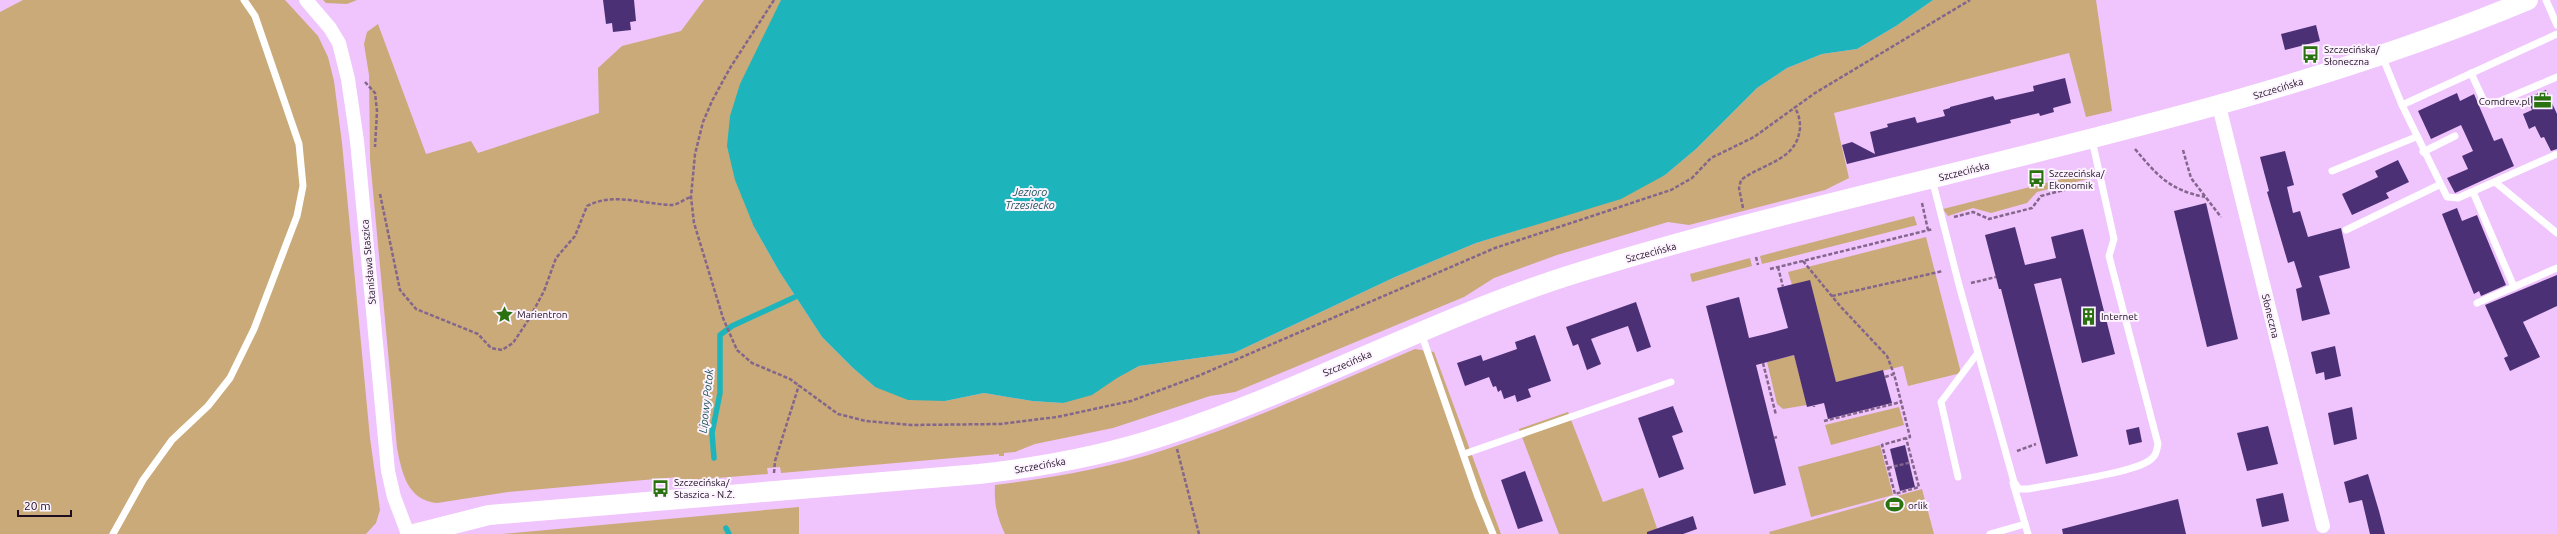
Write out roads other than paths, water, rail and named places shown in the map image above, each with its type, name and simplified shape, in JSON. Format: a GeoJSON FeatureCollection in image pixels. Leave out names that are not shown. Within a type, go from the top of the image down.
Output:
{"type":"FeatureCollection","features":[{"type":"Feature","properties":{"kind":"street","name":"Stanisława Staszica"},"geometry":{"type":"LineString","coordinates":[[306,0],[325,22],[339,43],[348,78],[357,141],[388,471],[394,497],[408,534]]}},
{"type":"Feature","properties":{"kind":"street","name":"Szczecińska"},"geometry":{"type":"LineString","coordinates":[[414,534],[489,515],[775,483],[1016,470],[1089,456],[1173,433],[1247,405],[1528,289],[1611,262],[2220,106],[2382,56],[2528,0]]}},
{"type":"Feature","properties":{"kind":"street","name":"Słoneczna"},"geometry":{"type":"LineString","coordinates":[[2220,106],[2322,526]]}},
{"type":"Feature","properties":{"kind":"lane"},"geometry":{"type":"LineString","coordinates":[[113,534],[143,480],[172,440],[208,406],[230,378],[254,329],[296,216],[302,186],[299,144],[255,16],[244,0]]}},
{"type":"Feature","properties":{"kind":"lane"},"geometry":{"type":"LineString","coordinates":[[2546,0],[2557,25]]}},
{"type":"Feature","properties":{"kind":"lane"},"geometry":{"type":"LineString","coordinates":[[2402,105],[2557,34]]}},
{"type":"Feature","properties":{"kind":"lane"},"geometry":{"type":"LineString","coordinates":[[2382,56],[2416,137],[2442,193],[2452,200],[2557,154]]}},
{"type":"Feature","properties":{"kind":"lane"},"geometry":{"type":"LineString","coordinates":[[2471,73],[2483,100],[2491,105],[2557,76]]}},
{"type":"Feature","properties":{"kind":"lane"},"geometry":{"type":"LineString","coordinates":[[2423,152],[2455,136]]}},
{"type":"Feature","properties":{"kind":"lane"},"geometry":{"type":"LineString","coordinates":[[2332,171],[2416,137]]}},
{"type":"Feature","properties":{"kind":"lane"},"geometry":{"type":"LineString","coordinates":[[2012,477],[2019,489],[2028,489],[2125,470],[2150,461],[2157,451],[2157,435],[2124,318],[2109,256],[2114,239],[2102,180],[2091,138]]}},
{"type":"Feature","properties":{"kind":"lane"},"geometry":{"type":"LineString","coordinates":[[1932,179],[1977,354],[2028,534]]}},
{"type":"Feature","properties":{"kind":"lane"},"geometry":{"type":"LineString","coordinates":[[2495,182],[2557,234]]}},
{"type":"Feature","properties":{"kind":"lane"},"geometry":{"type":"LineString","coordinates":[[2346,230],[2439,185]]}},
{"type":"Feature","properties":{"kind":"lane"},"geometry":{"type":"LineString","coordinates":[[2473,192],[2514,288]]}},
{"type":"Feature","properties":{"kind":"lane"},"geometry":{"type":"LineString","coordinates":[[2477,303],[2557,268]]}},
{"type":"Feature","properties":{"kind":"lane"},"geometry":{"type":"LineString","coordinates":[[1421,332],[1494,534]]}},
{"type":"Feature","properties":{"kind":"lane"},"geometry":{"type":"LineString","coordinates":[[1958,477],[1941,402],[1977,354]]}},
{"type":"Feature","properties":{"kind":"lane"},"geometry":{"type":"LineString","coordinates":[[1464,454],[1671,382]]}},
{"type":"Feature","properties":{"kind":"lane"},"geometry":{"type":"LineString","coordinates":[[2021,508],[2022,496],[2028,489]]}},
{"type":"Feature","properties":{"kind":"lane"},"geometry":{"type":"LineString","coordinates":[[1990,534],[2025,524]]}},
{"type":"Feature","properties":{"kind":"water","name":"Jezioro Trzesiecko"},"geometry":{"type":"Polygon","coordinates":[[[781,0],[1933,0],[1896,26],[1857,49],[1822,54],[1787,68],[1757,88],[1696,149],[1665,175],[1621,199],[1476,243],[1395,277],[1234,353],[1139,366],[1117,378],[1092,395],[1063,403],[1032,401],[984,393],[945,401],[908,400],[875,387],[853,368],[822,337],[779,271],[754,227],[735,180],[727,146],[730,116],[740,84],[781,0]]]}},
{"type":"Feature","properties":{"kind":"waterway","name":"Lipowy Potok"},"geometry":{"type":"LineString","coordinates":[[714,458],[712,433],[720,393],[720,335],[732,326],[795,297]]}},
{"type":"Feature","properties":{"kind":"waterway","name":"Lipowy Potok"},"geometry":{"type":"LineString","coordinates":[[726,528],[729,534]]}},
{"type":"Feature","properties":{"kind":"place","name":"Szczecińska/ Słoneczna"},"geometry":{"type":"Point","coordinates":[2311,55]}},
{"type":"Feature","properties":{"kind":"place","name":"Comdrev.pl"},"geometry":{"type":"Point","coordinates":[2543,101]}},
{"type":"Feature","properties":{"kind":"place","name":"Szczecińska/ Ekonomik"},"geometry":{"type":"Point","coordinates":[2036,179]}},
{"type":"Feature","properties":{"kind":"place","name":"Marientron"},"geometry":{"type":"Point","coordinates":[504,314]}},
{"type":"Feature","properties":{"kind":"place","name":"Internet"},"geometry":{"type":"Point","coordinates":[2088,316]}},
{"type":"Feature","properties":{"kind":"place","name":"Szczecińska/ Staszica - N.Ż."},"geometry":{"type":"Point","coordinates":[661,488]}},
{"type":"Feature","properties":{"kind":"place","name":"orlik"},"geometry":{"type":"Point","coordinates":[1895,505]}}]}
